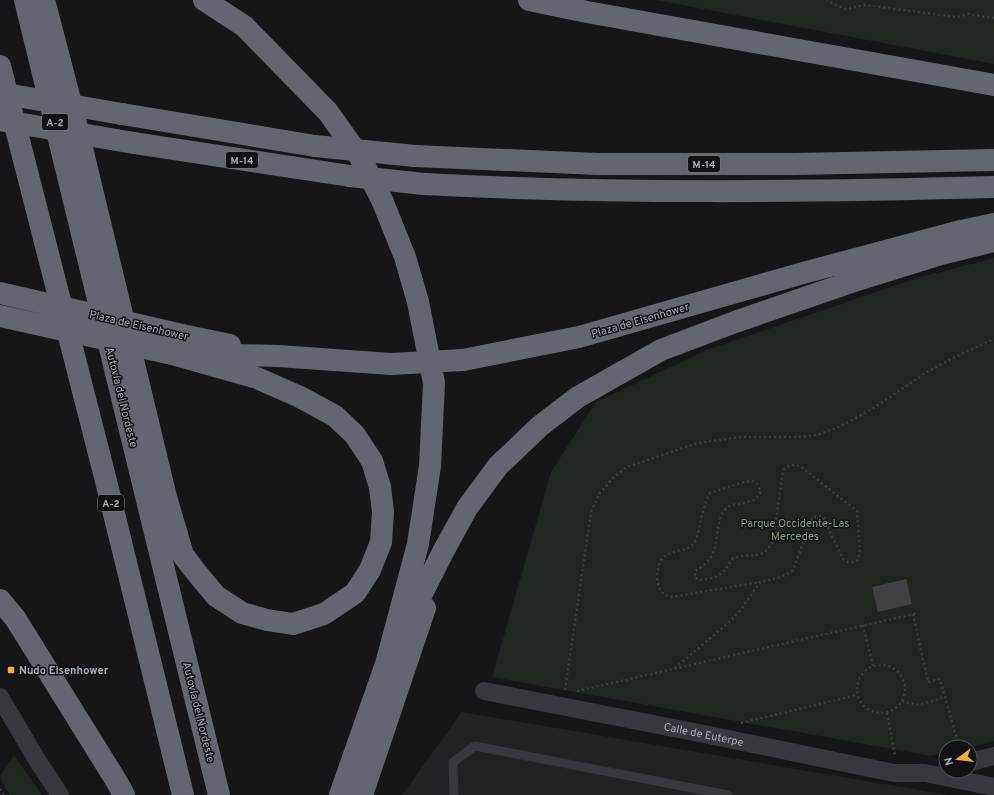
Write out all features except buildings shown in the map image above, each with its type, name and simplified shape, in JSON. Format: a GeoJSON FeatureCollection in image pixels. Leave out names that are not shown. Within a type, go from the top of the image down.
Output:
{"type":"FeatureCollection","features":[{"type":"Feature","properties":{"kind":"highway","name":"Autovía del Nordeste"},"geometry":{"type":"LineString","coordinates":[[25,0],[219,795]]}},
{"type":"Feature","properties":{"kind":"highway"},"geometry":{"type":"LineString","coordinates":[[44,0],[74,115],[164,489],[183,555],[216,596],[242,613],[267,620],[293,624],[324,614],[355,593],[370,570],[381,542],[384,512],[380,486],[372,461],[355,435],[335,416],[300,397],[257,378],[172,354]]}},
{"type":"Feature","properties":{"kind":"highway"},"geometry":{"type":"LineString","coordinates":[[204,0],[244,26],[328,112],[356,151],[382,200],[405,257],[418,302],[434,383],[430,466],[418,544],[386,664],[340,795]]}},
{"type":"Feature","properties":{"kind":"highway"},"geometry":{"type":"LineString","coordinates":[[529,0],[994,85]]}},
{"type":"Feature","properties":{"kind":"highway","name":"A-2"},"geometry":{"type":"LineString","coordinates":[[0,66],[105,477],[183,795]]}},
{"type":"Feature","properties":{"kind":"highway","name":"M-14"},"geometry":{"type":"LineString","coordinates":[[0,93],[315,146],[415,156],[598,164],[794,164],[994,160]]}},
{"type":"Feature","properties":{"kind":"highway","name":"M-14"},"geometry":{"type":"LineString","coordinates":[[0,120],[134,143],[350,176],[424,184],[527,189],[617,191],[866,190],[994,187]]}},
{"type":"Feature","properties":{"kind":"highway","name":"Plaza de Eisenhower"},"geometry":{"type":"LineString","coordinates":[[0,316],[172,354],[278,356],[391,364],[463,360],[579,337],[803,273],[961,231],[994,224]]}},
{"type":"Feature","properties":{"kind":"highway"},"geometry":{"type":"LineString","coordinates":[[386,664],[467,508],[498,466],[540,426],[578,397],[661,350],[735,322],[862,278],[941,254],[994,241]]}},
{"type":"Feature","properties":{"kind":"highway","name":"Plaza de Eisenhower"},"geometry":{"type":"LineString","coordinates":[[0,293],[278,356]]}},
{"type":"Feature","properties":{"kind":"highway"},"geometry":{"type":"LineString","coordinates":[[362,795],[443,552]]}},
{"type":"Feature","properties":{"kind":"highway"},"geometry":{"type":"LineString","coordinates":[[0,600],[15,618],[124,795]]}},
{"type":"Feature","properties":{"kind":"street","name":"Calle de Euterpe"},"geometry":{"type":"LineString","coordinates":[[484,691],[691,731],[894,773],[924,773],[994,787]]}},
{"type":"Feature","properties":{"kind":"street"},"geometry":{"type":"LineString","coordinates":[[0,697],[39,763],[60,795]]}},
{"type":"Feature","properties":{"kind":"street"},"geometry":{"type":"LineString","coordinates":[[978,760],[994,756]]}},
{"type":"Feature","properties":{"kind":"street","name":"Calle de Euterpe"},"geometry":{"type":"LineString","coordinates":[[924,773],[938,770]]}},
{"type":"Feature","properties":{"kind":"lane"},"geometry":{"type":"LineString","coordinates":[[454,795],[454,762],[475,746],[728,795]]}},
{"type":"Feature","properties":{"kind":"path"},"geometry":{"type":"LineString","coordinates":[[826,0],[845,9],[865,5],[956,17],[969,14],[994,18]]}},
{"type":"Feature","properties":{"kind":"path"},"geometry":{"type":"LineString","coordinates":[[918,613],[564,694],[591,512],[598,494],[612,479],[627,467],[697,443],[741,437],[795,437],[817,435],[829,431],[841,426],[872,408],[927,372],[994,339]]}},
{"type":"Feature","properties":{"kind":"path"},"geometry":{"type":"LineString","coordinates":[[674,668],[727,624],[740,611],[760,582],[781,577],[793,570],[797,563],[813,517],[823,517],[843,559],[848,562],[858,560],[860,552],[857,511],[800,466],[786,467],[783,471],[773,541],[770,547],[764,552],[755,556],[743,555],[733,558],[716,578],[700,580],[695,578],[694,571],[707,562],[713,555],[720,521],[724,512],[729,506],[738,503],[749,503],[758,498],[761,492],[757,484],[752,481],[744,482],[710,493],[706,500],[695,542],[690,547],[672,552],[665,556],[659,563],[658,569],[660,591],[665,595],[672,597],[760,582]]}},
{"type":"Feature","properties":{"kind":"path"},"geometry":{"type":"LineString","coordinates":[[912,614],[928,682],[940,679],[957,739]]}},
{"type":"Feature","properties":{"kind":"path"},"geometry":{"type":"LineString","coordinates":[[863,625],[873,666]]}},
{"type":"Feature","properties":{"kind":"path"},"geometry":{"type":"LineString","coordinates":[[881,665],[897,671],[902,677],[905,685],[905,693],[902,701],[898,707],[887,713],[879,714],[865,708],[857,695],[857,683],[863,673],[873,666],[881,665]]}},
{"type":"Feature","properties":{"kind":"path"},"geometry":{"type":"LineString","coordinates":[[737,724],[857,695]]}},
{"type":"Feature","properties":{"kind":"path"},"geometry":{"type":"LineString","coordinates":[[902,701],[916,705],[934,701],[944,696]]}},
{"type":"Feature","properties":{"kind":"path"},"geometry":{"type":"LineString","coordinates":[[887,713],[896,758]]}},
{"type":"Feature","properties":{"kind":"shaded area"},"geometry":{"type":"Polygon","coordinates":[[[462,712],[948,795],[402,795],[462,712]]]}},
{"type":"Feature","properties":{"kind":"green space"},"geometry":{"type":"Polygon","coordinates":[[[656,0],[994,0],[994,64],[656,0]]]}},
{"type":"Feature","properties":{"kind":"green space","name":"Parque Occidente-Las Mercedes"},"geometry":{"type":"Polygon","coordinates":[[[994,258],[994,741],[978,745],[978,739],[938,739],[938,754],[931,756],[492,677],[551,472],[596,402],[709,349],[917,278],[994,258]]]}},
{"type":"Feature","properties":{"kind":"green space"},"geometry":{"type":"Polygon","coordinates":[[[14,755],[42,795],[9,795],[0,777],[14,755]]]}},
{"type":"Feature","properties":{"kind":"place","name":"Nudo Eisenhower"},"geometry":{"type":"Point","coordinates":[11,670]}}]}
